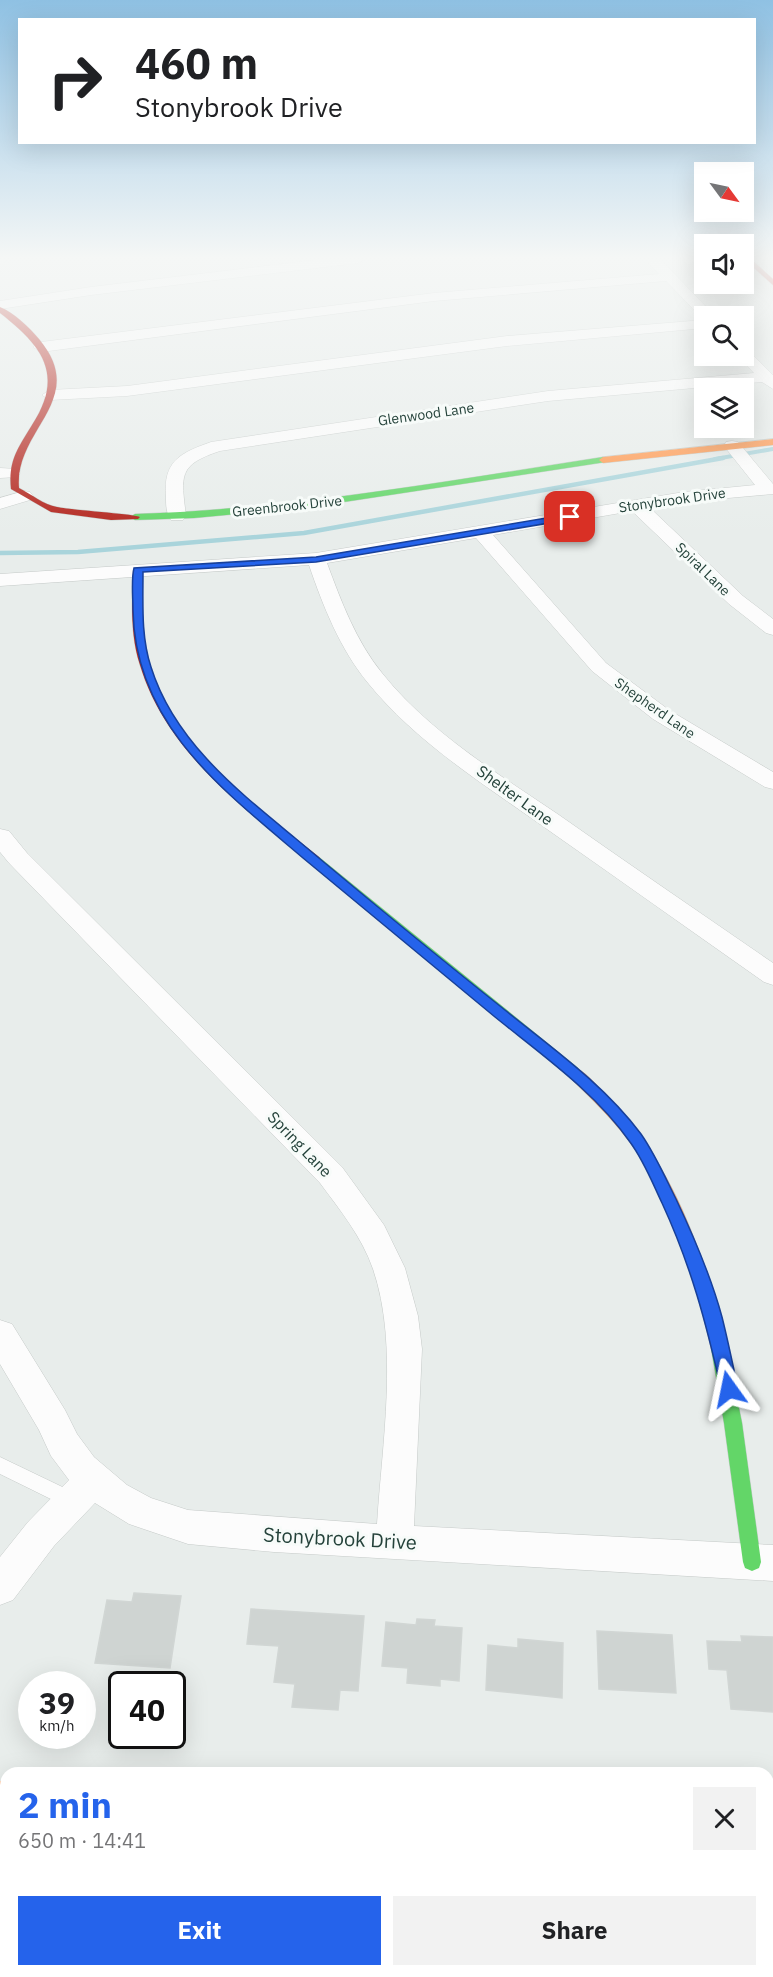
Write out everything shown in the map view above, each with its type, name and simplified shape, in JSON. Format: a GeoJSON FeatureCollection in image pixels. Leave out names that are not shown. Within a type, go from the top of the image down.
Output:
{"type":"FeatureCollection","features":[{"type":"Feature","properties":{"kind":"street"},"geometry":{"type":"LineString","coordinates":[[24,496],[15,489],[5,473],[44,414],[50,395],[51,367],[43,351]]}},
{"type":"Feature","properties":{"kind":"street"},"geometry":{"type":"LineString","coordinates":[[50,395],[127,392],[431,351]]}},
{"type":"Feature","properties":{"kind":"street"},"geometry":{"type":"LineString","coordinates":[[754,364],[770,380]]}},
{"type":"Feature","properties":{"kind":"street","name":"Glenwood Lane"},"geometry":{"type":"LineString","coordinates":[[177,516],[174,473],[185,459],[217,446],[548,396],[770,380]]}},
{"type":"Feature","properties":{"kind":"street","name":"Greenbrook Drive"},"geometry":{"type":"LineString","coordinates":[[24,496],[61,511],[89,516],[112,518],[177,516],[340,501],[570,465],[773,442]]}},
{"type":"Feature","properties":{"kind":"street"},"geometry":{"type":"LineString","coordinates":[[732,446],[770,489]]}},
{"type":"Feature","properties":{"kind":"street","name":"Stonybrook Drive"},"geometry":{"type":"LineString","coordinates":[[0,580],[316,560],[684,497],[770,489]]}},
{"type":"Feature","properties":{"kind":"street"},"geometry":{"type":"LineString","coordinates":[[0,504],[24,496]]}},
{"type":"Feature","properties":{"kind":"street","name":"Spiral Lane"},"geometry":{"type":"LineString","coordinates":[[636,505],[736,600],[773,629]]}},
{"type":"Feature","properties":{"kind":"street","name":"Shepherd Lane"},"geometry":{"type":"LineString","coordinates":[[482,533],[599,666],[618,684],[640,701],[773,782]]}},
{"type":"Feature","properties":{"kind":"street","name":"Shelter Lane"},"geometry":{"type":"LineString","coordinates":[[316,560],[333,603],[359,655],[395,700],[418,723],[520,800],[773,976]]}},
{"type":"Feature","properties":{"kind":"street"},"geometry":{"type":"LineString","coordinates":[[138,570],[139,635],[145,666],[176,728],[194,753],[241,799],[575,1074],[607,1104],[635,1138],[651,1163],[690,1248],[713,1316],[762,1563]]}},
{"type":"Feature","properties":{"kind":"street","name":"Spring Lane"},"geometry":{"type":"LineString","coordinates":[[0,836],[18,858],[331,1175],[368,1225],[389,1268],[401,1316],[405,1349],[395,1541]]}},
{"type":"Feature","properties":{"kind":"street","name":"Stonybrook Drive"},"geometry":{"type":"LineString","coordinates":[[0,1334],[64,1445],[81,1468],[83,1490],[114,1497],[142,1512],[188,1527],[274,1535],[762,1563]]}},
{"type":"Feature","properties":{"kind":"street"},"geometry":{"type":"LineString","coordinates":[[0,1587],[41,1534],[83,1490]]}},
{"type":"Feature","properties":{"kind":"lane"},"geometry":{"type":"LineString","coordinates":[[0,1465],[83,1490]]}},
{"type":"Feature","properties":{"kind":"building"},"geometry":{"type":"Polygon","coordinates":[[[134,1593],[181,1596],[170,1668],[95,1663],[107,1600],[132,1602],[134,1593]]]}},
{"type":"Feature","properties":{"kind":"building"},"geometry":{"type":"Polygon","coordinates":[[[251,1609],[364,1616],[358,1691],[340,1690],[338,1710],[292,1707],[295,1684],[274,1682],[279,1646],[247,1644],[251,1609]]]}},
{"type":"Feature","properties":{"kind":"building"},"geometry":{"type":"Polygon","coordinates":[[[417,1619],[435,1620],[434,1626],[462,1628],[459,1681],[440,1679],[440,1686],[407,1683],[408,1668],[382,1666],[386,1622],[416,1625],[417,1619]]]}},
{"type":"Feature","properties":{"kind":"building"},"geometry":{"type":"Polygon","coordinates":[[[597,1631],[672,1635],[676,1693],[599,1689],[597,1631]]]}},
{"type":"Feature","properties":{"kind":"building"},"geometry":{"type":"Polygon","coordinates":[[[741,1636],[773,1637],[773,1712],[731,1709],[727,1670],[709,1669],[707,1641],[742,1642],[741,1636]]]}},
{"type":"Feature","properties":{"kind":"building"},"geometry":{"type":"Polygon","coordinates":[[[518,1639],[563,1643],[562,1698],[486,1690],[488,1645],[518,1648],[518,1639]]]}},
{"type":"Feature","properties":{"kind":"waterway"},"geometry":{"type":"LineString","coordinates":[[715,459],[773,449]]}},
{"type":"Feature","properties":{"kind":"waterway"},"geometry":{"type":"LineString","coordinates":[[0,553],[78,552],[304,533],[723,458]]}},
{"type":"Feature","properties":{"kind":"traffic: fast"},"geometry":{"type":"LineString","coordinates":[[135,517],[194,515],[311,504],[603,460]]}},
{"type":"Feature","properties":{"kind":"traffic: fast"},"geometry":{"type":"LineString","coordinates":[[315,860],[573,1072]]}},
{"type":"Feature","properties":{"kind":"traffic: fast"},"geometry":{"type":"LineString","coordinates":[[719,1348],[733,1423],[752,1562]]}},
{"type":"Feature","properties":{"kind":"traffic: slow"},"geometry":{"type":"LineString","coordinates":[[603,460],[773,442]]}},
{"type":"Feature","properties":{"kind":"traffic: slow"},"geometry":{"type":"LineString","coordinates":[[573,1072],[626,1127],[641,1147],[667,1193],[689,1244],[719,1348]]}},
{"type":"Feature","properties":{"kind":"traffic: jam"},"geometry":{"type":"LineString","coordinates":[[44,351],[52,371],[53,389],[47,407],[18,455],[13,472],[15,489],[51,509],[111,517],[135,517]]}},
{"type":"Feature","properties":{"kind":"traffic: jam"},"geometry":{"type":"LineString","coordinates":[[138,570],[138,618],[142,654],[157,697],[173,725],[215,775],[315,860]]}},
{"type":"Feature","properties":{"kind":"route"},"geometry":{"type":"LineString","coordinates":[[570,517],[316,560],[138,570],[139,635],[145,666],[152,684],[176,728],[208,768],[241,799],[401,933],[575,1074],[607,1104],[635,1138],[651,1163],[690,1248],[713,1316],[729,1389]]}}]}
